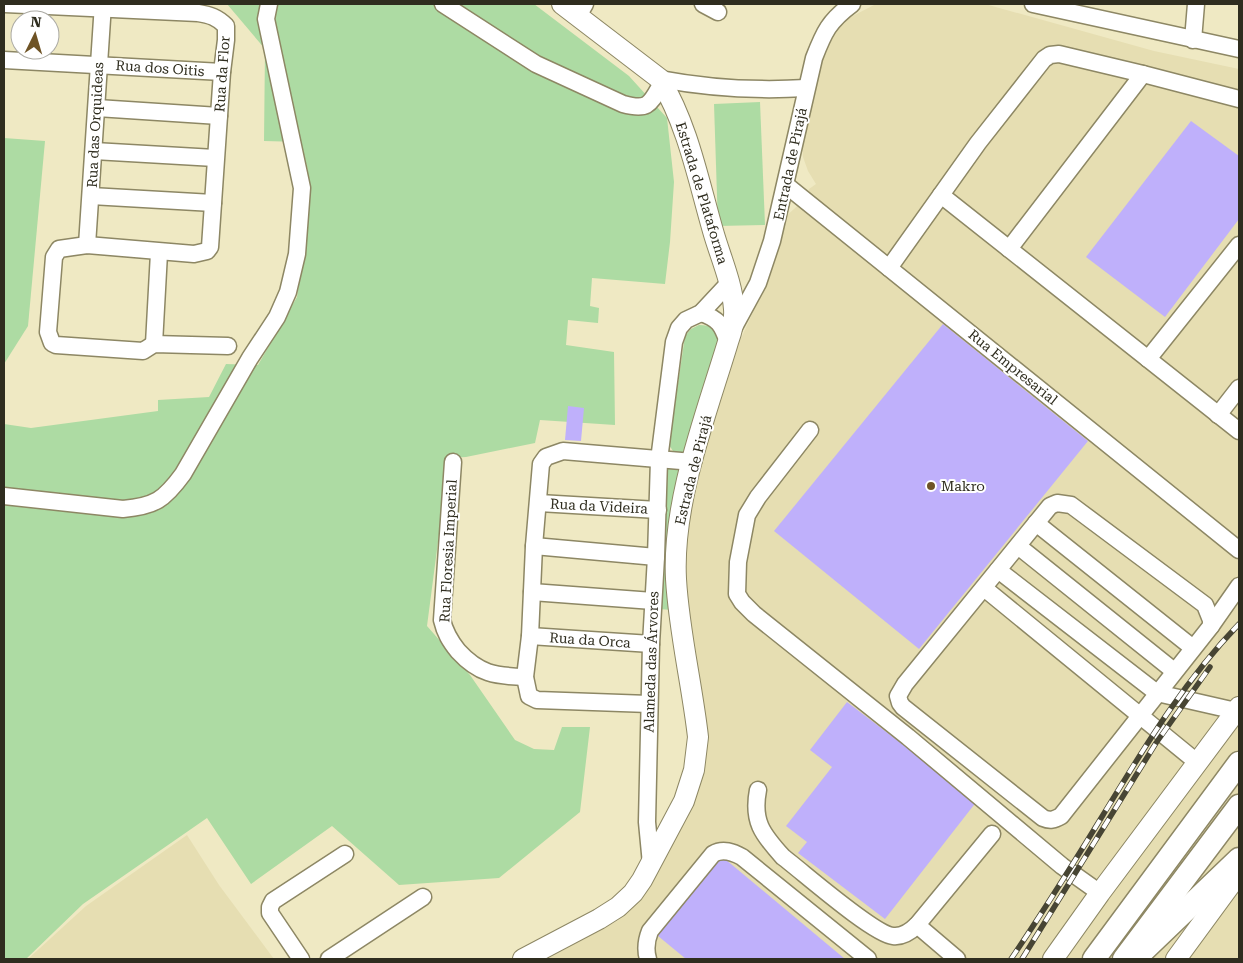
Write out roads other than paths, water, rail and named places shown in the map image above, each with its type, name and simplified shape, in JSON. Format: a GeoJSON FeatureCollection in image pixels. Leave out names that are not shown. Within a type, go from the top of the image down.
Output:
{"type":"FeatureCollection","features":[{"type":"Feature","properties":{"kind":"highway"},"geometry":{"type":"LineString","coordinates":[[1094,959],[1239,763]]}},
{"type":"Feature","properties":{"kind":"highway"},"geometry":{"type":"LineString","coordinates":[[1124,959],[1239,806]]}},
{"type":"Feature","properties":{"kind":"highway"},"geometry":{"type":"LineString","coordinates":[[1134,959],[1239,859]]}},
{"type":"Feature","properties":{"kind":"main road","name":"Estrada de Plataforma"},"geometry":{"type":"LineString","coordinates":[[562,4],[582,10],[661,81],[678,113],[690,144],[713,233],[729,283],[734,308],[730,336]]}},
{"type":"Feature","properties":{"kind":"main road","name":"Estrada de Pirajá"},"geometry":{"type":"LineString","coordinates":[[523,959],[599,919],[618,907],[633,893],[651,864],[684,801],[690,785],[697,753],[698,737],[676,578],[676,548],[679,520],[693,462],[730,336]]}},
{"type":"Feature","properties":{"kind":"main road"},"geometry":{"type":"LineString","coordinates":[[1053,959],[1238,709]]}},
{"type":"Feature","properties":{"kind":"main road"},"geometry":{"type":"LineString","coordinates":[[1176,959],[1231,894],[1239,873]]}},
{"type":"Feature","properties":{"kind":"street","name":"Rua da Flor"},"geometry":{"type":"LineString","coordinates":[[5,4],[103,6],[198,13],[212,16],[226,26],[210,247],[207,251],[194,254],[159,253]]}},
{"type":"Feature","properties":{"kind":"street"},"geometry":{"type":"LineString","coordinates":[[4,496],[123,509],[141,507],[155,502],[171,492],[250,358],[277,318],[288,292],[297,254],[302,188],[266,18],[269,4]]}},
{"type":"Feature","properties":{"kind":"street"},"geometry":{"type":"LineString","coordinates":[[444,4],[536,64],[623,104],[638,108],[651,103],[661,81],[723,88],[781,90],[806,88]]}},
{"type":"Feature","properties":{"kind":"street"},"geometry":{"type":"LineString","coordinates":[[703,4],[718,12]]}},
{"type":"Feature","properties":{"kind":"street","name":"Entrada de Pirajá"},"geometry":{"type":"LineString","coordinates":[[730,336],[758,283],[765,264],[786,185],[814,58],[823,35],[836,16],[852,4]]}},
{"type":"Feature","properties":{"kind":"street"},"geometry":{"type":"LineString","coordinates":[[1033,4],[1239,49]]}},
{"type":"Feature","properties":{"kind":"street"},"geometry":{"type":"LineString","coordinates":[[1193,40],[1196,4]]}},
{"type":"Feature","properties":{"kind":"street","name":"Rua das Orquideas"},"geometry":{"type":"LineString","coordinates":[[87,246],[103,6]]}},
{"type":"Feature","properties":{"kind":"street"},"geometry":{"type":"LineString","coordinates":[[890,268],[978,143],[1044,59],[1050,56],[1059,54],[1239,99]]}},
{"type":"Feature","properties":{"kind":"street","name":"Rua dos Oitis"},"geometry":{"type":"LineString","coordinates":[[4,60],[222,72]]}},
{"type":"Feature","properties":{"kind":"street"},"geometry":{"type":"LineString","coordinates":[[1010,249],[1143,74]]}},
{"type":"Feature","properties":{"kind":"street"},"geometry":{"type":"LineString","coordinates":[[97,108],[219,116]]}},
{"type":"Feature","properties":{"kind":"street"},"geometry":{"type":"LineString","coordinates":[[94,151],[215,158]]}},
{"type":"Feature","properties":{"kind":"street","name":"Rua Empresarial"},"geometry":{"type":"LineString","coordinates":[[786,185],[1239,550]]}},
{"type":"Feature","properties":{"kind":"street"},"geometry":{"type":"LineString","coordinates":[[941,195],[1239,431]]}},
{"type":"Feature","properties":{"kind":"street"},"geometry":{"type":"LineString","coordinates":[[91,196],[213,203]]}},
{"type":"Feature","properties":{"kind":"street"},"geometry":{"type":"LineString","coordinates":[[1148,359],[1239,245]]}},
{"type":"Feature","properties":{"kind":"street"},"geometry":{"type":"LineString","coordinates":[[154,344],[159,253],[87,246],[59,249],[56,252],[48,332],[52,343],[56,345],[143,351],[154,344],[228,346]]}},
{"type":"Feature","properties":{"kind":"street","name":"Alameda das Árvores"},"geometry":{"type":"LineString","coordinates":[[651,864],[647,822],[650,644],[660,460],[674,342],[679,328],[686,320],[701,313],[729,283]]}},
{"type":"Feature","properties":{"kind":"street"},"geometry":{"type":"LineString","coordinates":[[701,313],[717,320],[730,336]]}},
{"type":"Feature","properties":{"kind":"street"},"geometry":{"type":"LineString","coordinates":[[1218,415],[1239,388]]}},
{"type":"Feature","properties":{"kind":"street"},"geometry":{"type":"LineString","coordinates":[[810,430],[758,497],[747,515],[738,562],[737,594],[742,602],[754,614],[908,737],[1062,866],[1100,893]]}},
{"type":"Feature","properties":{"kind":"street"},"geometry":{"type":"LineString","coordinates":[[649,704],[537,700],[529,696],[525,678],[530,636],[534,546],[542,464],[546,457],[563,451],[693,462]]}},
{"type":"Feature","properties":{"kind":"street","name":"Rua Floresia Imperial"},"geometry":{"type":"LineString","coordinates":[[453,462],[442,620],[444,630],[449,640],[469,663],[474,666],[496,675],[525,678]]}},
{"type":"Feature","properties":{"kind":"street","name":"Rua da Videira"},"geometry":{"type":"LineString","coordinates":[[539,503],[658,510]]}},
{"type":"Feature","properties":{"kind":"street"},"geometry":{"type":"LineString","coordinates":[[1211,626],[1211,620],[1205,605],[1071,505],[1057,503],[1050,506],[900,691],[898,696],[903,707],[1043,818],[1056,819],[1061,816],[1211,626],[1239,586]]}},
{"type":"Feature","properties":{"kind":"street"},"geometry":{"type":"LineString","coordinates":[[1036,523],[1193,648]]}},
{"type":"Feature","properties":{"kind":"street"},"geometry":{"type":"LineString","coordinates":[[534,546],[656,557]]}},
{"type":"Feature","properties":{"kind":"street"},"geometry":{"type":"LineString","coordinates":[[1018,546],[1174,671]]}},
{"type":"Feature","properties":{"kind":"street"},"geometry":{"type":"LineString","coordinates":[[998,570],[1157,693],[1238,709]]}},
{"type":"Feature","properties":{"kind":"street"},"geometry":{"type":"LineString","coordinates":[[984,588],[1198,763]]}},
{"type":"Feature","properties":{"kind":"street"},"geometry":{"type":"LineString","coordinates":[[532,592],[653,601]]}},
{"type":"Feature","properties":{"kind":"street","name":"Rua da Orca"},"geometry":{"type":"LineString","coordinates":[[530,636],[650,644]]}},
{"type":"Feature","properties":{"kind":"street"},"geometry":{"type":"LineString","coordinates":[[758,790],[755,803],[756,818],[771,844],[783,856],[866,922],[886,934],[895,936],[910,931],[917,925],[992,834]]}},
{"type":"Feature","properties":{"kind":"street"},"geometry":{"type":"LineString","coordinates":[[648,959],[646,941],[650,931],[713,854],[723,851],[742,857],[868,959]]}},
{"type":"Feature","properties":{"kind":"street"},"geometry":{"type":"LineString","coordinates":[[302,959],[270,913],[270,907],[273,901],[345,854]]}},
{"type":"Feature","properties":{"kind":"street"},"geometry":{"type":"LineString","coordinates":[[329,959],[423,897]]}},
{"type":"Feature","properties":{"kind":"street"},"geometry":{"type":"LineString","coordinates":[[917,925],[957,959]]}},
{"type":"Feature","properties":{"kind":"railway"},"geometry":{"type":"LineString","coordinates":[[1011,959],[1166,716],[1200,668],[1239,624]]}},
{"type":"Feature","properties":{"kind":"railway"},"geometry":{"type":"LineString","coordinates":[[1022,959],[1156,743],[1210,667]]}},
{"type":"Feature","properties":{"kind":"place","name":"Makro"},"geometry":{"type":"Point","coordinates":[931,486]}}]}
